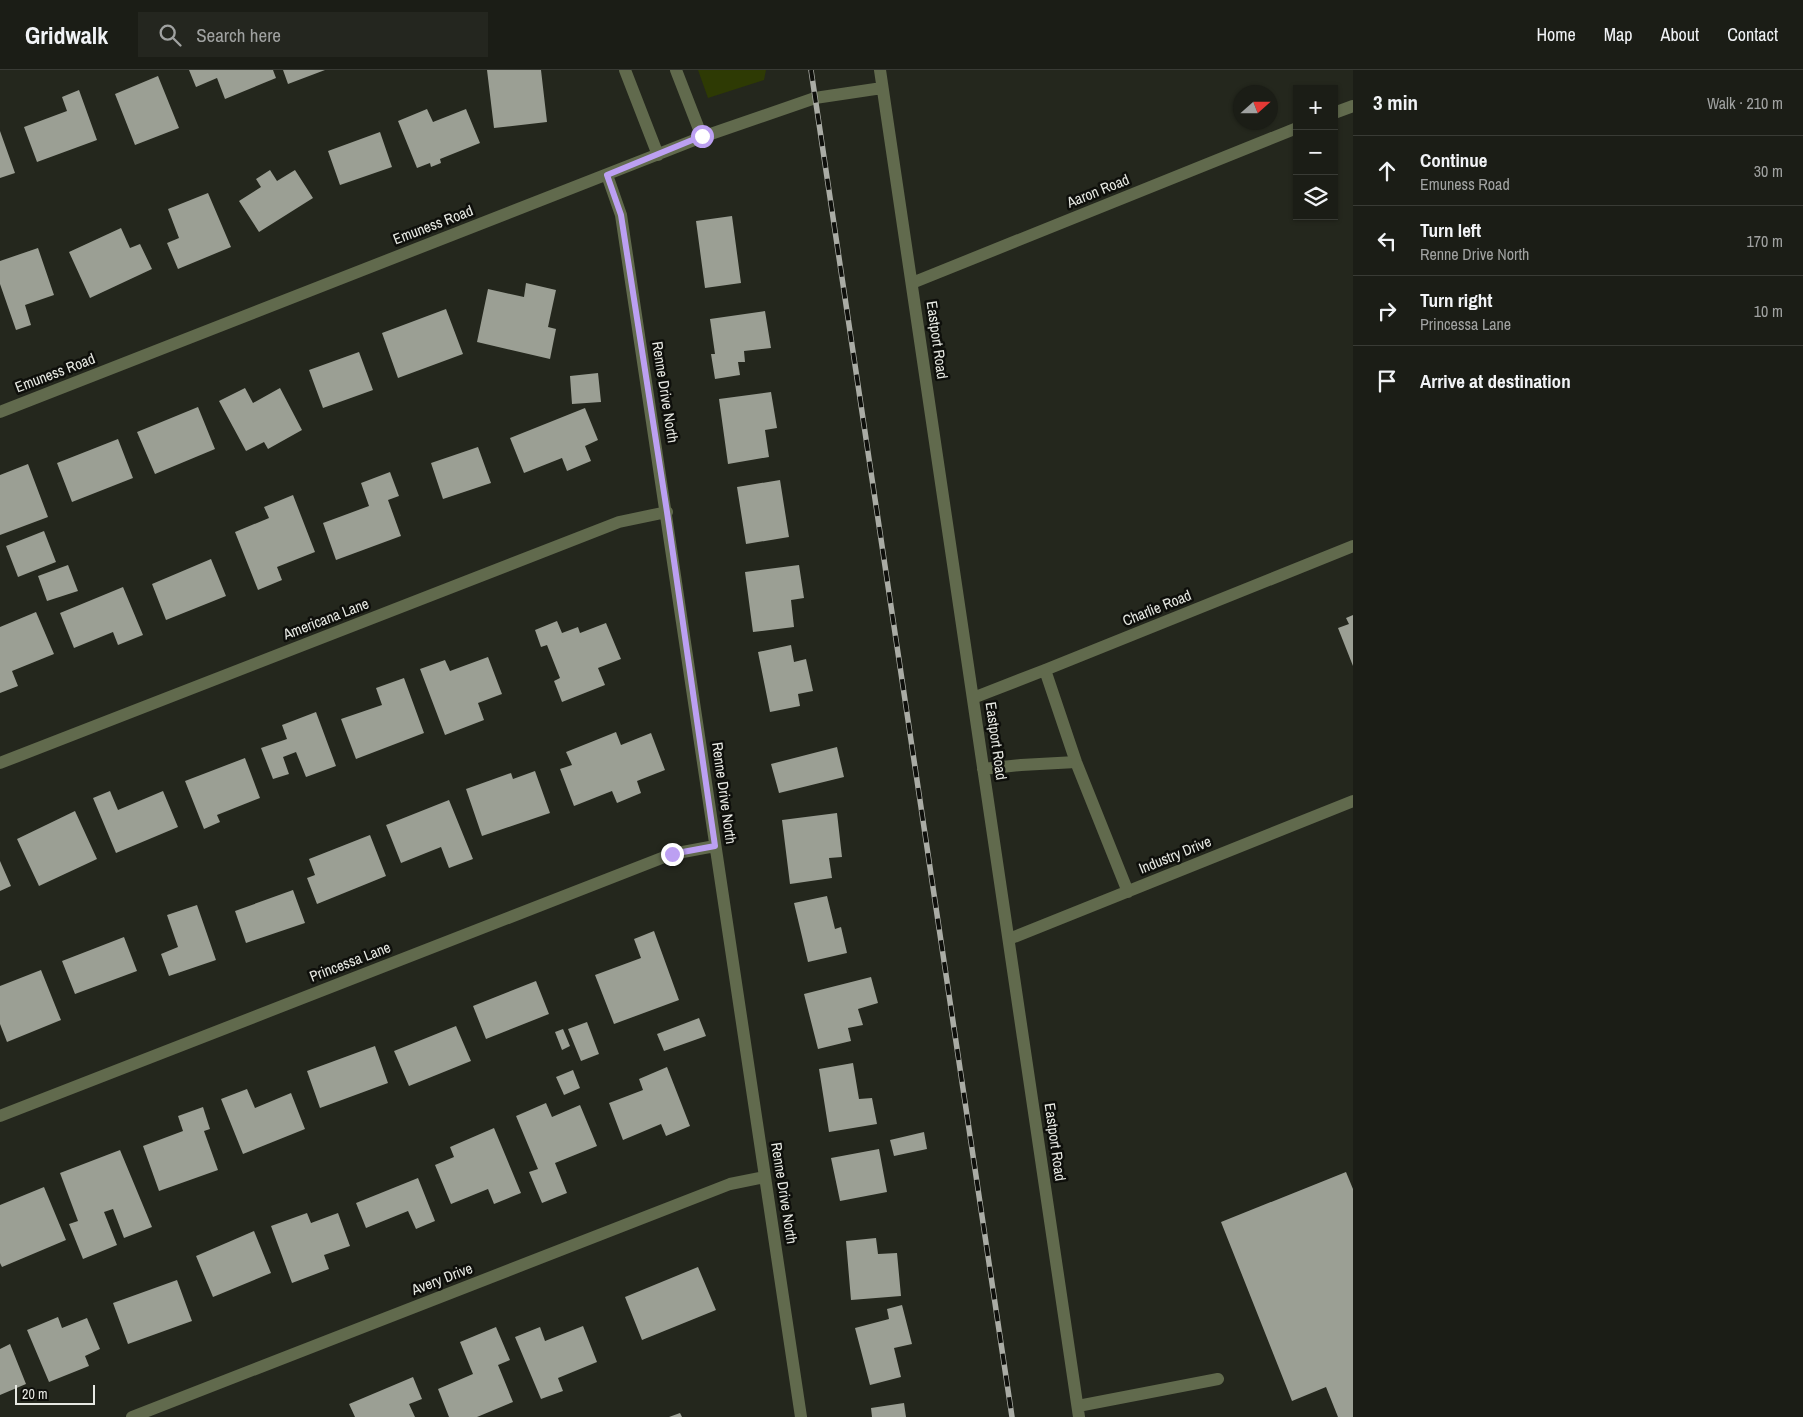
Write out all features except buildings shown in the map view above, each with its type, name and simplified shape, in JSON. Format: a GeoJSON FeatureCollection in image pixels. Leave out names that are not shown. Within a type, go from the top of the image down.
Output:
{"type":"FeatureCollection","features":[{"type":"Feature","properties":{"kind":"street"},"geometry":{"type":"LineString","coordinates":[[625,70],[658,155]]}},
{"type":"Feature","properties":{"kind":"street"},"geometry":{"type":"LineString","coordinates":[[676,70],[702,136]]}},
{"type":"Feature","properties":{"kind":"street","name":"Eastport Road"},"geometry":{"type":"LineString","coordinates":[[880,70],[1078,1411]]}},
{"type":"Feature","properties":{"kind":"street","name":"Emuness Road"},"geometry":{"type":"LineString","coordinates":[[0,412],[658,155],[702,136],[815,98],[882,88]]}},
{"type":"Feature","properties":{"kind":"street"},"geometry":{"type":"LineString","coordinates":[[1338,112],[1353,106]]}},
{"type":"Feature","properties":{"kind":"street","name":"Aaron Road"},"geometry":{"type":"LineString","coordinates":[[912,283],[1293,130]]}},
{"type":"Feature","properties":{"kind":"street","name":"Renne Drive North"},"geometry":{"type":"LineString","coordinates":[[607,175],[621,215],[667,512],[801,1417]]}},
{"type":"Feature","properties":{"kind":"street","name":"Americana Lane"},"geometry":{"type":"LineString","coordinates":[[0,763],[619,522],[667,512]]}},
{"type":"Feature","properties":{"kind":"street","name":"Charlie Road"},"geometry":{"type":"LineString","coordinates":[[973,698],[1353,546]]}},
{"type":"Feature","properties":{"kind":"street"},"geometry":{"type":"LineString","coordinates":[[1045,670],[1076,762],[1128,892]]}},
{"type":"Feature","properties":{"kind":"street"},"geometry":{"type":"LineString","coordinates":[[983,769],[1076,762]]}},
{"type":"Feature","properties":{"kind":"street","name":"Industry Drive"},"geometry":{"type":"LineString","coordinates":[[1009,939],[1353,801]]}},
{"type":"Feature","properties":{"kind":"street","name":"Princessa Lane"},"geometry":{"type":"LineString","coordinates":[[0,1116],[672,854],[715,846]]}},
{"type":"Feature","properties":{"kind":"street","name":"Avery Drive"},"geometry":{"type":"LineString","coordinates":[[132,1417],[730,1184],[765,1177]]}},
{"type":"Feature","properties":{"kind":"street"},"geometry":{"type":"LineString","coordinates":[[1078,1411],[1218,1379]]}},
{"type":"Feature","properties":{"kind":"green space"},"geometry":{"type":"Polygon","coordinates":[[[698,70],[766,70],[764,80],[708,98],[698,70]]]}},
{"type":"Feature","properties":{"kind":"railway"},"geometry":{"type":"LineString","coordinates":[[811,70],[1012,1417]]}},
{"type":"Feature","properties":{"kind":"route"},"geometry":{"type":"LineString","coordinates":[[672,854],[715,846],[667,512],[621,215],[607,175],[702,136]]}}]}
